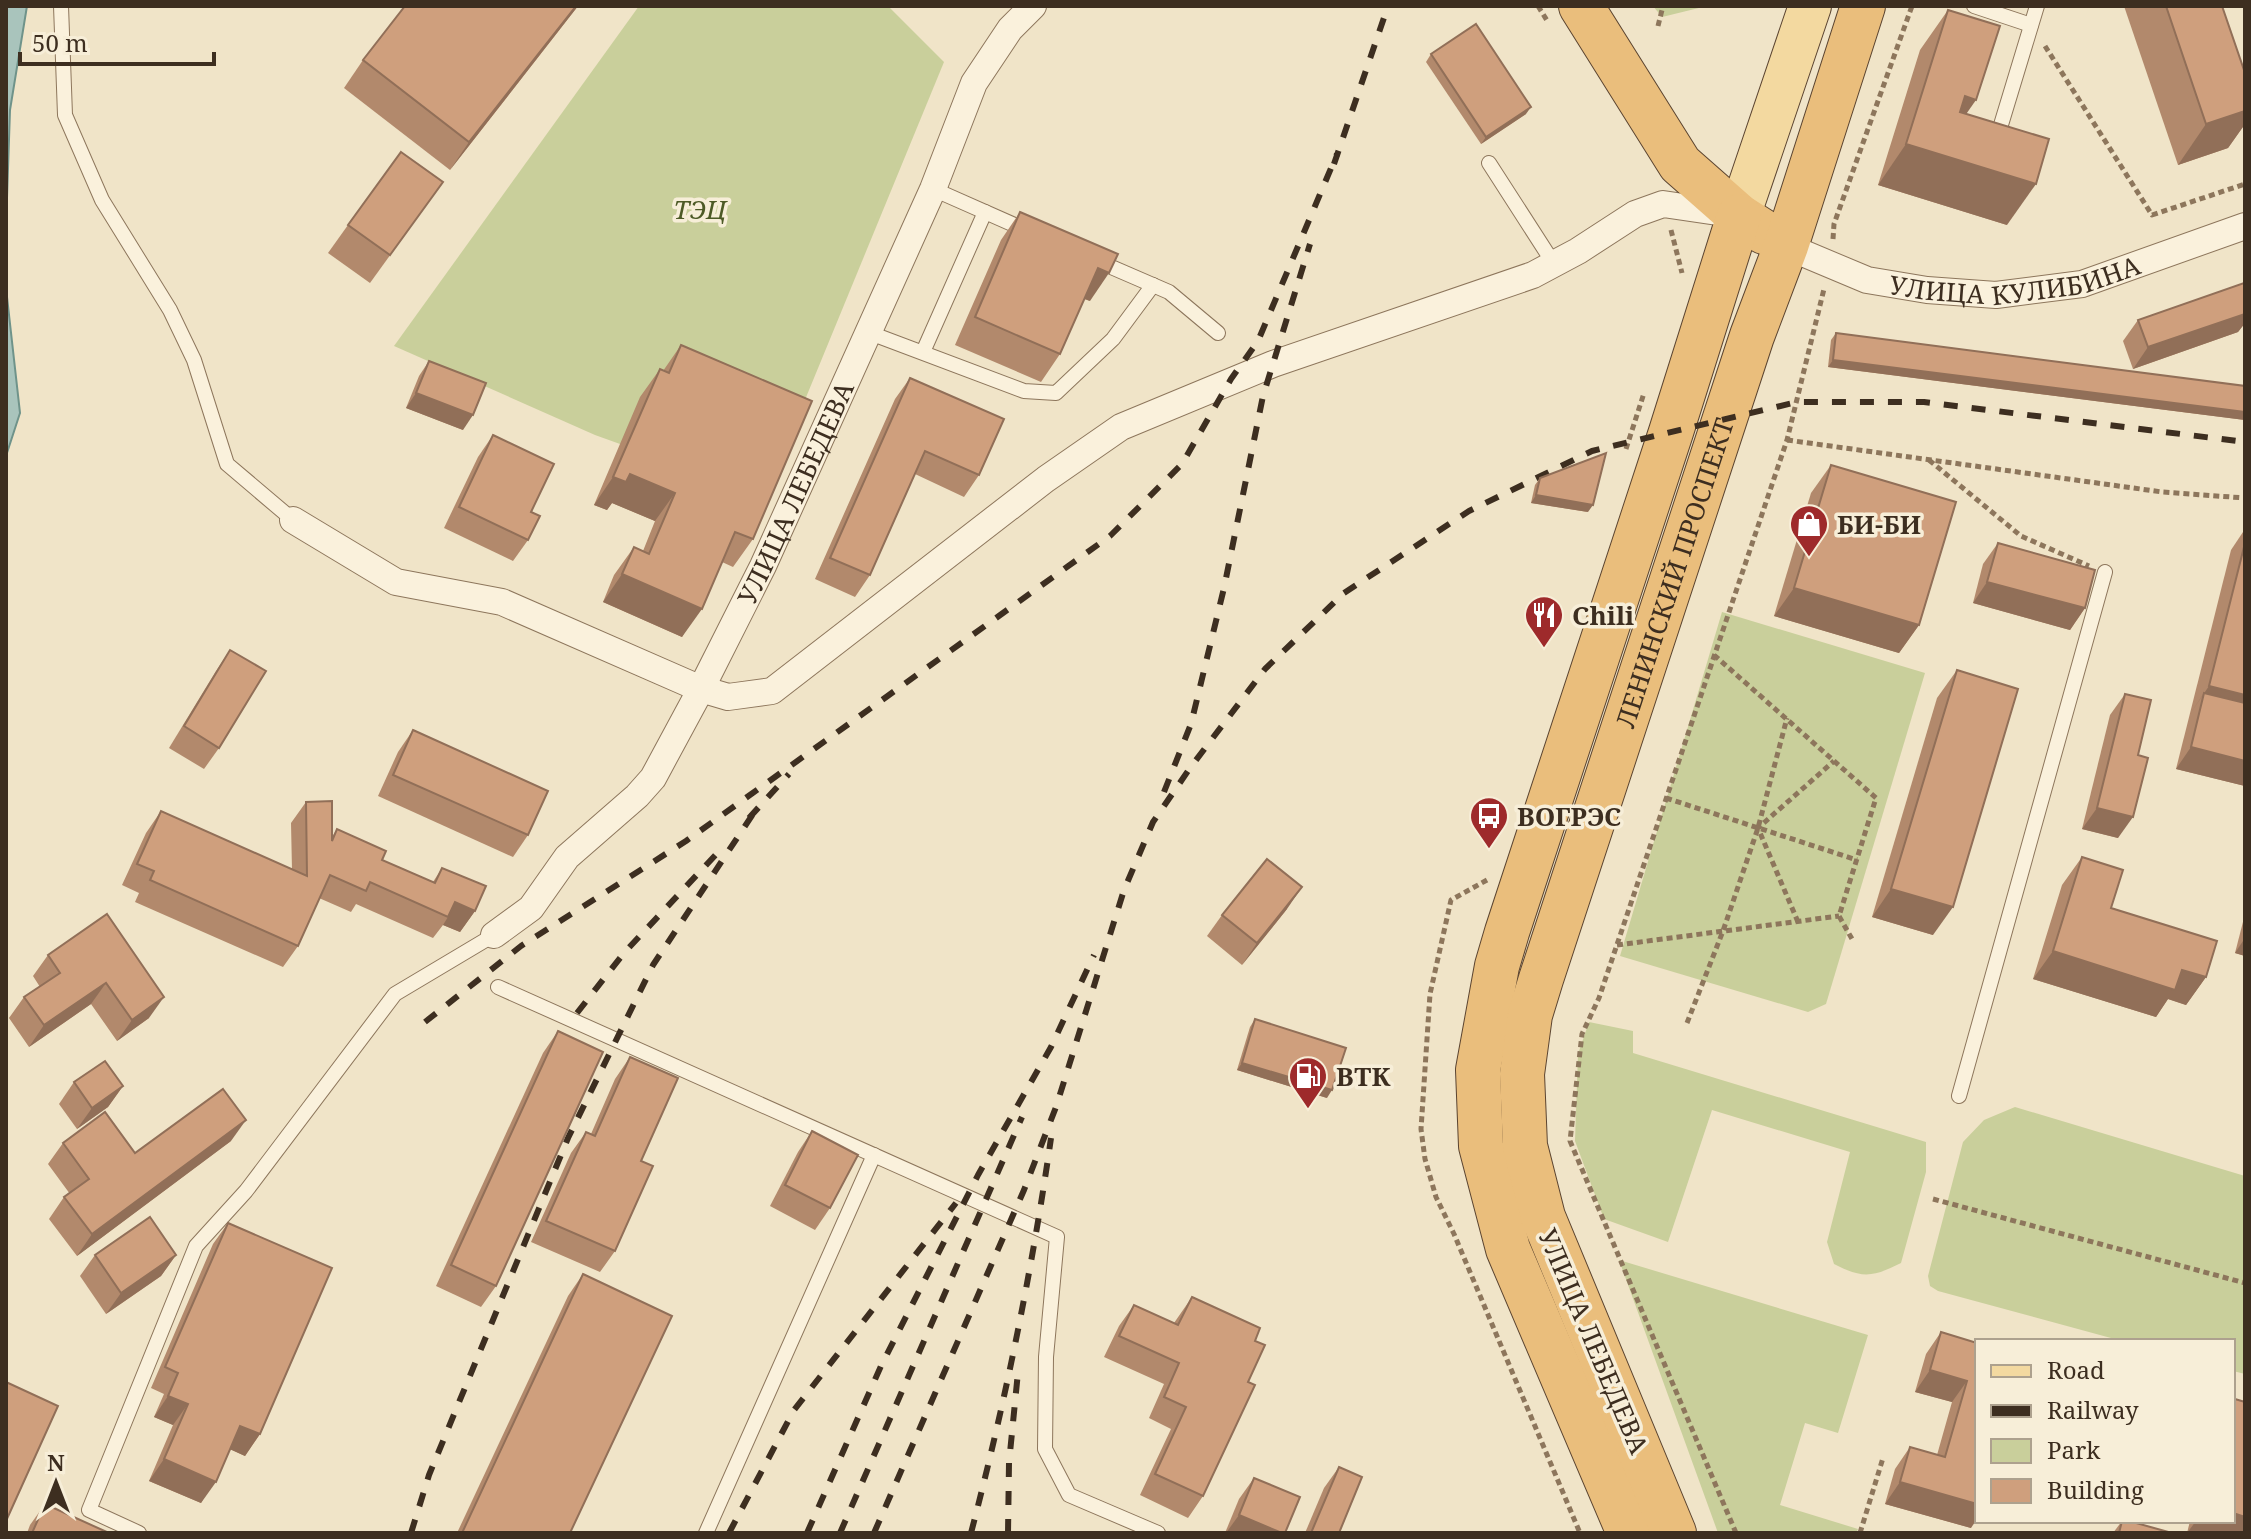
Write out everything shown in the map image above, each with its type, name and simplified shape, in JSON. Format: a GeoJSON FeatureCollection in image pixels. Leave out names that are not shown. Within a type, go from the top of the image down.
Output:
{"type":"FeatureCollection","features":[{"type":"Feature","properties":{"kind":"highway","name":"ЛЕНИНСКИЙ ПРОСПЕКТ"},"geometry":{"type":"LineString","coordinates":[[1525,1146],[1522,1074],[1530,1015],[1863,6]]}},
{"type":"Feature","properties":{"kind":"highway"},"geometry":{"type":"LineString","coordinates":[[1568,18],[1680,164],[1739,216],[1786,246]]}},
{"type":"Feature","properties":{"kind":"highway","name":"ЛЕНИНСКИЙ ПРОСПЕКТ"},"geometry":{"type":"LineString","coordinates":[[1481,1146],[1478,1070],[1497,966],[1739,216]]}},
{"type":"Feature","properties":{"kind":"highway","name":"УЛИЦА ЛЕБЕДЕВА"},"geometry":{"type":"LineString","coordinates":[[1481,1146],[1508,1249],[1629,1533]]}},
{"type":"Feature","properties":{"kind":"highway","name":"УЛИЦА ЛЕБЕДЕВА"},"geometry":{"type":"LineString","coordinates":[[1525,1146],[1543,1217],[1674,1533]]}},
{"type":"Feature","properties":{"kind":"main road","name":"ЛЕНИНСКИЙ ПРОСПЕКТ"},"geometry":{"type":"LineString","coordinates":[[1739,216],[1810,6]]}},
{"type":"Feature","properties":{"kind":"street","name":"УЛИЦА ЛЕБЕДЕВА"},"geometry":{"type":"LineString","coordinates":[[494,935],[531,908],[567,857],[653,778],[763,566],[933,189],[974,83],[1010,29],[1033,6]]}},
{"type":"Feature","properties":{"kind":"street"},"geometry":{"type":"LineString","coordinates":[[293,520],[396,582],[502,602],[701,689],[728,697],[772,691],[1046,479],[1121,427],[1259,369],[1533,275],[1635,214],[1663,204],[1739,216]]}},
{"type":"Feature","properties":{"kind":"street","name":"УЛИЦА КУЛИБИНА"},"geometry":{"type":"LineString","coordinates":[[1786,246],[1867,280],[1927,290],[1996,295],[2082,284],[2245,226]]}},
{"type":"Feature","properties":{"kind":"lane"},"geometry":{"type":"LineString","coordinates":[[61,6],[65,115],[102,200],[170,310],[194,360],[227,464],[293,520]]}},
{"type":"Feature","properties":{"kind":"lane"},"geometry":{"type":"LineString","coordinates":[[1974,6],[2031,25]]}},
{"type":"Feature","properties":{"kind":"lane"},"geometry":{"type":"LineString","coordinates":[[1997,138],[2037,6]]}},
{"type":"Feature","properties":{"kind":"lane"},"geometry":{"type":"LineString","coordinates":[[1489,163],[1554,264]]}},
{"type":"Feature","properties":{"kind":"lane"},"geometry":{"type":"LineString","coordinates":[[933,189],[1041,236]]}},
{"type":"Feature","properties":{"kind":"lane"},"geometry":{"type":"LineString","coordinates":[[923,352],[985,212]]}},
{"type":"Feature","properties":{"kind":"lane"},"geometry":{"type":"LineString","coordinates":[[1083,255],[1169,292],[1218,333]]}},
{"type":"Feature","properties":{"kind":"lane"},"geometry":{"type":"LineString","coordinates":[[870,333],[1024,391],[1056,393],[1113,339],[1153,285]]}},
{"type":"Feature","properties":{"kind":"lane"},"geometry":{"type":"LineString","coordinates":[[1959,1096],[2105,572]]}},
{"type":"Feature","properties":{"kind":"lane"},"geometry":{"type":"LineString","coordinates":[[139,1533],[89,1510],[196,1246],[246,1191],[395,994],[494,935]]}},
{"type":"Feature","properties":{"kind":"lane"},"geometry":{"type":"LineString","coordinates":[[498,987],[1057,1237],[1046,1357],[1045,1449],[1069,1495],[1158,1533]]}},
{"type":"Feature","properties":{"kind":"lane"},"geometry":{"type":"LineString","coordinates":[[706,1533],[874,1155]]}},
{"type":"Feature","properties":{"kind":"path"},"geometry":{"type":"LineString","coordinates":[[1538,6],[1568,18]]}},
{"type":"Feature","properties":{"kind":"path"},"geometry":{"type":"LineString","coordinates":[[1658,26],[1663,6]]}},
{"type":"Feature","properties":{"kind":"path"},"geometry":{"type":"LineString","coordinates":[[1736,1533],[1570,1141],[1582,1034],[1599,998],[1787,440],[1831,263],[1834,224],[1912,6]]}},
{"type":"Feature","properties":{"kind":"path"},"geometry":{"type":"LineString","coordinates":[[2031,25],[2152,215],[2245,184]]}},
{"type":"Feature","properties":{"kind":"path"},"geometry":{"type":"LineString","coordinates":[[1663,204],[1683,270],[1679,285]]}},
{"type":"Feature","properties":{"kind":"path"},"geometry":{"type":"LineString","coordinates":[[1623,457],[1646,385]]}},
{"type":"Feature","properties":{"kind":"path"},"geometry":{"type":"LineString","coordinates":[[1787,440],[2162,492],[2245,498]]}},
{"type":"Feature","properties":{"kind":"path"},"geometry":{"type":"LineString","coordinates":[[1928,460],[2021,536],[2105,572]]}},
{"type":"Feature","properties":{"kind":"path"},"geometry":{"type":"LineString","coordinates":[[1714,655],[1876,798],[1839,916],[1852,939]]}},
{"type":"Feature","properties":{"kind":"path"},"geometry":{"type":"LineString","coordinates":[[1687,1023],[1758,828],[1787,718]]}},
{"type":"Feature","properties":{"kind":"path"},"geometry":{"type":"LineString","coordinates":[[1758,828],[1834,761]]}},
{"type":"Feature","properties":{"kind":"path"},"geometry":{"type":"LineString","coordinates":[[1666,798],[1857,860]]}},
{"type":"Feature","properties":{"kind":"path"},"geometry":{"type":"LineString","coordinates":[[1758,828],[1798,922]]}},
{"type":"Feature","properties":{"kind":"path"},"geometry":{"type":"LineString","coordinates":[[1489,879],[1451,900],[1430,994],[1421,1129],[1425,1159],[1436,1197],[1580,1533]]}},
{"type":"Feature","properties":{"kind":"path"},"geometry":{"type":"LineString","coordinates":[[1617,945],[1839,916]]}},
{"type":"Feature","properties":{"kind":"path"},"geometry":{"type":"LineString","coordinates":[[1933,1199],[2245,1283]]}},
{"type":"Feature","properties":{"kind":"path"},"geometry":{"type":"LineString","coordinates":[[1860,1533],[1883,1458]]}},
{"type":"Feature","properties":{"kind":"green space","name":"ТЭЦ"},"geometry":{"type":"Polygon","coordinates":[[[639,6],[888,6],[944,62],[793,429],[620,444],[394,346],[639,6]]]}},
{"type":"Feature","properties":{"kind":"green space"},"geometry":{"type":"Polygon","coordinates":[[[1653,6],[1707,6],[1662,17],[1653,6]]]}},
{"type":"Feature","properties":{"kind":"green space"},"geometry":{"type":"Polygon","coordinates":[[[1722,612],[1925,673],[1826,1004],[1808,1012],[1620,956],[1722,612]]]}},
{"type":"Feature","properties":{"kind":"green space"},"geometry":{"type":"Polygon","coordinates":[[[1589,1022],[1633,1031],[1633,1053],[1926,1142],[1926,1172],[1901,1263],[1868,1274],[1834,1264],[1827,1242],[1850,1152],[1712,1110],[1668,1242],[1604,1219],[1575,1141],[1578,1054],[1589,1022]]]}},
{"type":"Feature","properties":{"kind":"green space"},"geometry":{"type":"Polygon","coordinates":[[[2015,1107],[2245,1176],[2245,1374],[2235,1372],[2235,1339],[2115,1339],[1938,1291],[1930,1286],[1928,1276],[1963,1142],[1984,1120],[2015,1107]]]}},
{"type":"Feature","properties":{"kind":"green space"},"geometry":{"type":"Polygon","coordinates":[[[1619,1260],[1868,1335],[1838,1433],[1805,1423],[1780,1505],[1858,1529],[1856,1533],[1718,1533],[1619,1260]]]}},
{"type":"Feature","properties":{"kind":"water"},"geometry":{"type":"Polygon","coordinates":[[[6,6],[27,6],[10,110],[6,227],[6,6]]]}},
{"type":"Feature","properties":{"kind":"water"},"geometry":{"type":"Polygon","coordinates":[[[6,288],[20,413],[6,456],[6,288]]]}},
{"type":"Feature","properties":{"kind":"building"},"geometry":{"type":"Polygon","coordinates":[[[405,6],[576,6],[469,142],[363,60],[405,6]]]}},
{"type":"Feature","properties":{"kind":"building"},"geometry":{"type":"Polygon","coordinates":[[[2166,6],[2222,6],[2245,73],[2245,111],[2206,124],[2166,6]]]}},
{"type":"Feature","properties":{"kind":"building"},"geometry":{"type":"Polygon","coordinates":[[[1948,10],[2000,26],[1976,100],[1965,96],[1960,112],[2049,139],[2036,184],[1906,144],[1948,10]]]}},
{"type":"Feature","properties":{"kind":"building"},"geometry":{"type":"Polygon","coordinates":[[[1476,24],[1531,107],[1486,137],[1431,54],[1476,24]]]}},
{"type":"Feature","properties":{"kind":"building"},"geometry":{"type":"Polygon","coordinates":[[[401,152],[443,182],[390,255],[348,225],[401,152]]]}},
{"type":"Feature","properties":{"kind":"building"},"geometry":{"type":"Polygon","coordinates":[[[1020,212],[1118,254],[1109,273],[1098,268],[1060,354],[975,317],[1020,212]]]}},
{"type":"Feature","properties":{"kind":"building"},"geometry":{"type":"Polygon","coordinates":[[[2244,283],[2245,314],[2148,347],[2138,320],[2244,283]]]}},
{"type":"Feature","properties":{"kind":"building"},"geometry":{"type":"Polygon","coordinates":[[[1836,333],[2245,386],[2245,412],[1833,360],[1836,333]]]}},
{"type":"Feature","properties":{"kind":"building"},"geometry":{"type":"Polygon","coordinates":[[[681,345],[812,401],[753,539],[735,532],[702,609],[622,574],[634,547],[649,554],[675,493],[630,474],[626,482],[613,477],[660,369],[669,373],[681,345]]]}},
{"type":"Feature","properties":{"kind":"building"},"geometry":{"type":"Polygon","coordinates":[[[429,361],[486,383],[473,415],[416,393],[429,361]]]}},
{"type":"Feature","properties":{"kind":"building"},"geometry":{"type":"Polygon","coordinates":[[[910,378],[1004,419],[979,475],[925,451],[870,575],[830,558],[910,378]]]}},
{"type":"Feature","properties":{"kind":"building"},"geometry":{"type":"Polygon","coordinates":[[[493,435],[554,464],[531,512],[540,516],[528,540],[459,507],[493,435]]]}},
{"type":"Feature","properties":{"kind":"building"},"geometry":{"type":"Polygon","coordinates":[[[1606,453],[1593,505],[1536,495],[1540,478],[1606,453]]]}},
{"type":"Feature","properties":{"kind":"building"},"geometry":{"type":"Polygon","coordinates":[[[1831,465],[1956,502],[1919,625],[1794,588],[1831,465]]]}},
{"type":"Feature","properties":{"kind":"building"},"geometry":{"type":"Polygon","coordinates":[[[1998,543],[2095,570],[2085,608],[1987,582],[1998,543]]]}},
{"type":"Feature","properties":{"kind":"building"},"geometry":{"type":"Polygon","coordinates":[[[2245,543],[2245,695],[2209,686],[2245,543]]]}},
{"type":"Feature","properties":{"kind":"building"},"geometry":{"type":"Polygon","coordinates":[[[230,650],[266,671],[219,748],[184,726],[230,650]]]}},
{"type":"Feature","properties":{"kind":"building"},"geometry":{"type":"Polygon","coordinates":[[[1957,670],[2018,689],[1953,907],[1891,889],[1957,670]]]}},
{"type":"Feature","properties":{"kind":"building"},"geometry":{"type":"Polygon","coordinates":[[[2204,693],[2245,703],[2245,761],[2191,747],[2204,693]]]}},
{"type":"Feature","properties":{"kind":"building"},"geometry":{"type":"Polygon","coordinates":[[[2125,694],[2151,700],[2138,755],[2148,758],[2133,817],[2097,808],[2125,694]]]}},
{"type":"Feature","properties":{"kind":"building"},"geometry":{"type":"Polygon","coordinates":[[[413,730],[548,791],[528,835],[393,775],[413,730]]]}},
{"type":"Feature","properties":{"kind":"building"},"geometry":{"type":"Polygon","coordinates":[[[332,801],[332,841],[337,829],[386,851],[382,860],[435,883],[442,868],[486,886],[475,911],[455,902],[448,917],[370,882],[366,891],[330,875],[298,946],[150,880],[154,871],[137,864],[161,811],[307,876],[306,802],[332,801]]]}},
{"type":"Feature","properties":{"kind":"building"},"geometry":{"type":"Polygon","coordinates":[[[2082,857],[2123,870],[2111,908],[2217,941],[2206,977],[2182,970],[2175,990],[2053,951],[2082,857]]]}},
{"type":"Feature","properties":{"kind":"building"},"geometry":{"type":"Polygon","coordinates":[[[1267,859],[1302,887],[1257,943],[1222,915],[1267,859]]]}},
{"type":"Feature","properties":{"kind":"building"},"geometry":{"type":"Polygon","coordinates":[[[107,914],[164,997],[132,1020],[106,983],[44,1025],[24,997],[60,973],[48,955],[107,914]]]}},
{"type":"Feature","properties":{"kind":"building"},"geometry":{"type":"Polygon","coordinates":[[[1255,1019],[1346,1048],[1332,1090],[1242,1063],[1255,1019]]]}},
{"type":"Feature","properties":{"kind":"building"},"geometry":{"type":"Polygon","coordinates":[[[558,1031],[603,1052],[496,1286],[451,1265],[558,1031]]]}},
{"type":"Feature","properties":{"kind":"building"},"geometry":{"type":"Polygon","coordinates":[[[630,1057],[678,1078],[641,1161],[653,1166],[615,1251],[546,1221],[586,1132],[595,1136],[630,1057]]]}},
{"type":"Feature","properties":{"kind":"building"},"geometry":{"type":"Polygon","coordinates":[[[105,1061],[123,1086],[92,1108],[74,1082],[105,1061]]]}},
{"type":"Feature","properties":{"kind":"building"},"geometry":{"type":"Polygon","coordinates":[[[223,1089],[246,1120],[92,1234],[64,1197],[89,1179],[63,1143],[105,1112],[135,1153],[223,1089]]]}},
{"type":"Feature","properties":{"kind":"building"},"geometry":{"type":"Polygon","coordinates":[[[812,1131],[858,1155],[830,1208],[785,1185],[812,1131]]]}},
{"type":"Feature","properties":{"kind":"building"},"geometry":{"type":"Polygon","coordinates":[[[150,1217],[176,1255],[121,1293],[95,1255],[150,1217]]]}},
{"type":"Feature","properties":{"kind":"building"},"geometry":{"type":"Polygon","coordinates":[[[228,1223],[332,1268],[260,1434],[240,1426],[216,1482],[164,1459],[188,1404],[168,1396],[178,1373],[165,1367],[228,1223]]]}},
{"type":"Feature","properties":{"kind":"building"},"geometry":{"type":"Polygon","coordinates":[[[583,1274],[672,1316],[570,1533],[462,1533],[583,1274]]]}},
{"type":"Feature","properties":{"kind":"building"},"geometry":{"type":"Polygon","coordinates":[[[1192,1297],[1260,1328],[1255,1341],[1265,1345],[1248,1382],[1255,1385],[1203,1496],[1155,1474],[1186,1407],[1164,1397],[1179,1363],[1119,1336],[1134,1305],[1178,1325],[1192,1297]]]}},
{"type":"Feature","properties":{"kind":"building"},"geometry":{"type":"Polygon","coordinates":[[[1941,1332],[1975,1342],[1975,1503],[1900,1482],[1910,1447],[1945,1457],[1967,1381],[1930,1370],[1941,1332]]]}},
{"type":"Feature","properties":{"kind":"building"},"geometry":{"type":"Polygon","coordinates":[[[6,1382],[58,1406],[6,1521],[6,1382]]]}},
{"type":"Feature","properties":{"kind":"building"},"geometry":{"type":"Polygon","coordinates":[[[2235,1399],[2245,1402],[2245,1517],[2235,1514],[2235,1399]]]}},
{"type":"Feature","properties":{"kind":"building"},"geometry":{"type":"Polygon","coordinates":[[[1339,1467],[1362,1477],[1339,1533],[1311,1533],[1339,1467]]]}},
{"type":"Feature","properties":{"kind":"building"},"geometry":{"type":"Polygon","coordinates":[[[1254,1478],[1300,1497],[1285,1533],[1239,1515],[1254,1478]]]}},
{"type":"Feature","properties":{"kind":"building"},"geometry":{"type":"Polygon","coordinates":[[[45,1504],[109,1533],[32,1533],[45,1504]]]}},
{"type":"Feature","properties":{"kind":"building"},"geometry":{"type":"Polygon","coordinates":[[[2122,1523],[2136,1523],[2172,1533],[2119,1533],[2122,1523]]]}},
{"type":"Feature","properties":{"kind":"railway"},"geometry":{"type":"LineString","coordinates":[[1334,164],[1388,6]]}},
{"type":"Feature","properties":{"kind":"railway"},"geometry":{"type":"LineString","coordinates":[[425,1022],[521,946],[686,841],[1110,536],[1182,464],[1231,379],[1258,341],[1337,154]]}},
{"type":"Feature","properties":{"kind":"railway"},"geometry":{"type":"LineString","coordinates":[[1164,792],[1191,724],[1224,588],[1263,396],[1310,244]]}},
{"type":"Feature","properties":{"kind":"railway"},"geometry":{"type":"LineString","coordinates":[[874,1533],[1024,1190],[1056,1107],[1124,890],[1153,822],[1265,669],[1344,593],[1469,511],[1592,451],[1797,402],[1924,402],[2245,442]]}},
{"type":"Feature","properties":{"kind":"railway"},"geometry":{"type":"LineString","coordinates":[[749,818],[789,774]]}},
{"type":"Feature","properties":{"kind":"railway"},"geometry":{"type":"LineString","coordinates":[[411,1533],[429,1475],[568,1138],[653,965],[755,811]]}},
{"type":"Feature","properties":{"kind":"railway"},"geometry":{"type":"LineString","coordinates":[[577,1013],[624,953],[722,848]]}},
{"type":"Feature","properties":{"kind":"railway"},"geometry":{"type":"LineString","coordinates":[[807,1533],[881,1366],[978,1175],[1051,1047],[1094,955]]}},
{"type":"Feature","properties":{"kind":"railway"},"geometry":{"type":"LineString","coordinates":[[840,1533],[1022,1117]]}},
{"type":"Feature","properties":{"kind":"railway"},"geometry":{"type":"LineString","coordinates":[[971,1533],[1017,1337],[1051,1138]]}},
{"type":"Feature","properties":{"kind":"railway"},"geometry":{"type":"LineString","coordinates":[[729,1533],[794,1410],[956,1203]]}},
{"type":"Feature","properties":{"kind":"railway"},"geometry":{"type":"LineString","coordinates":[[1008,1533],[1009,1463],[1018,1372]]}},
{"type":"Feature","properties":{"kind":"place","name":"БИ-БИ"},"geometry":{"type":"Point","coordinates":[1809,558]}},
{"type":"Feature","properties":{"kind":"place","name":"Chili"},"geometry":{"type":"Point","coordinates":[1544,649]}},
{"type":"Feature","properties":{"kind":"place","name":"ВОГРЭС"},"geometry":{"type":"Point","coordinates":[1489,850]}},
{"type":"Feature","properties":{"kind":"place","name":"ВТК"},"geometry":{"type":"Point","coordinates":[1308,1110]}}]}
